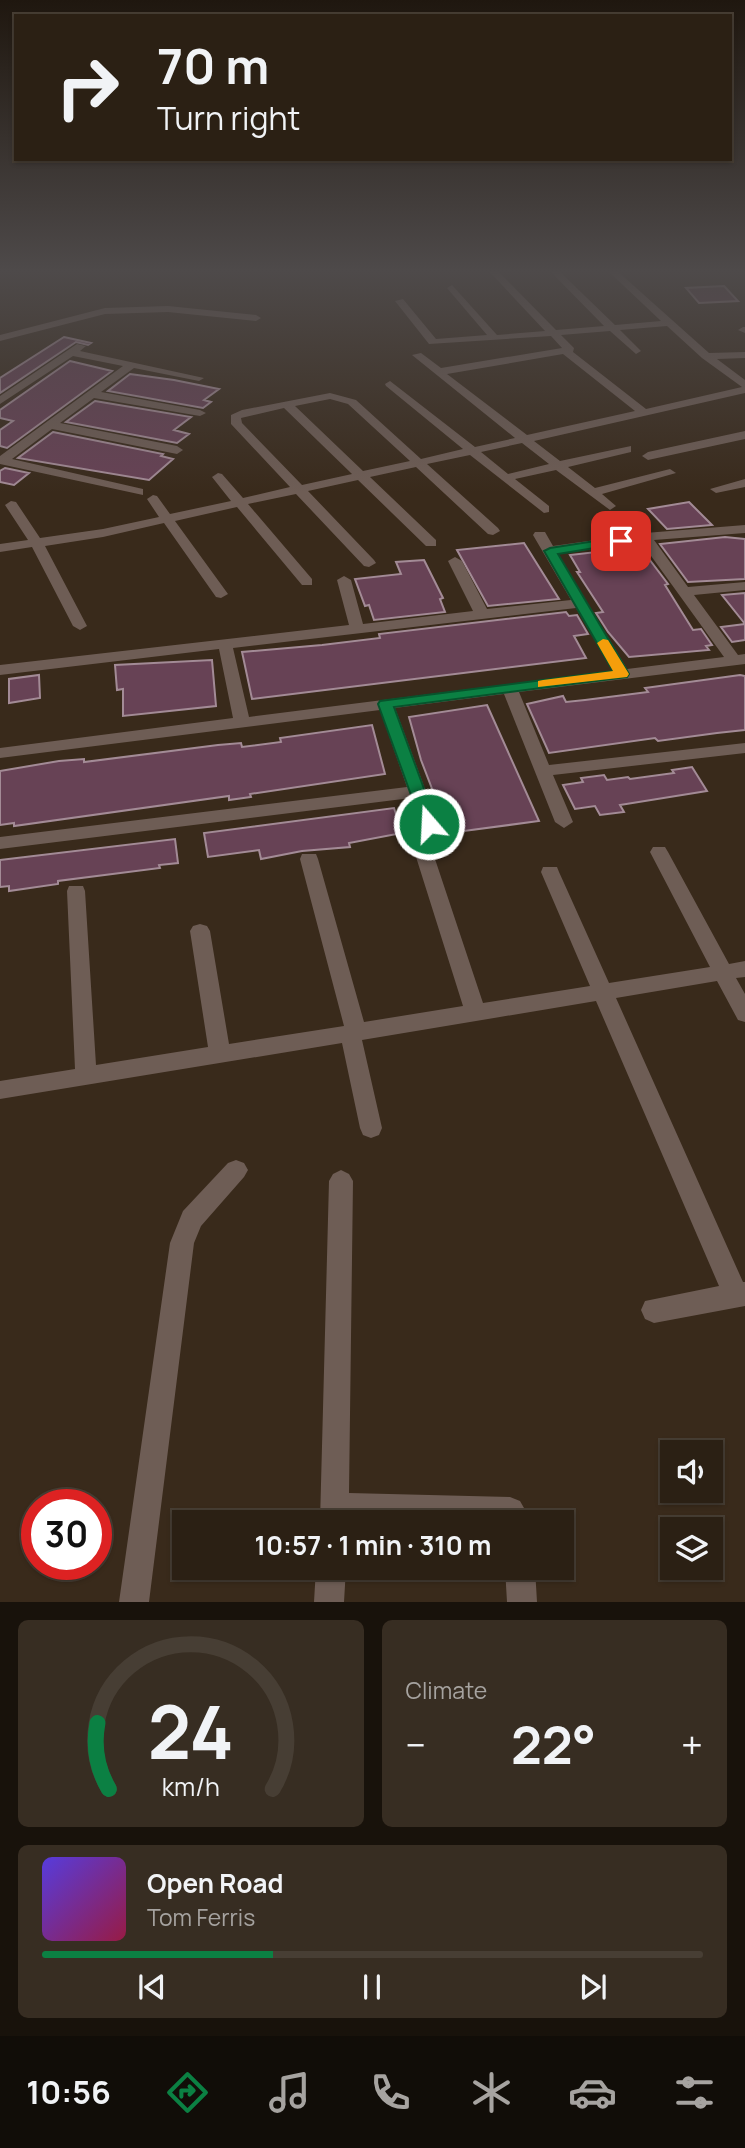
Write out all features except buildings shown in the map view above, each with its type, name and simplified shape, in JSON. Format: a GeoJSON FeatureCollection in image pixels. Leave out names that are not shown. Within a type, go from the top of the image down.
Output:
{"type":"FeatureCollection","features":[{"type":"Feature","properties":{"kind":"street"},"geometry":{"type":"LineString","coordinates":[[0,401],[83,344]]}},
{"type":"Feature","properties":{"kind":"street"},"geometry":{"type":"LineString","coordinates":[[438,372],[570,350],[564,344]]}},
{"type":"Feature","properties":{"kind":"street"},"geometry":{"type":"LineString","coordinates":[[628,344],[636,351]]}},
{"type":"Feature","properties":{"kind":"street"},"geometry":{"type":"LineString","coordinates":[[693,344],[745,387]]}},
{"type":"Feature","properties":{"kind":"street"},"geometry":{"type":"LineString","coordinates":[[565,351],[643,412]]}},
{"type":"Feature","properties":{"kind":"street"},"geometry":{"type":"LineString","coordinates":[[72,353],[199,378]]}},
{"type":"Feature","properties":{"kind":"street"},"geometry":{"type":"LineString","coordinates":[[417,355],[610,506]]}},
{"type":"Feature","properties":{"kind":"street"},"geometry":{"type":"LineString","coordinates":[[706,356],[745,355]]}},
{"type":"Feature","properties":{"kind":"street"},"geometry":{"type":"LineString","coordinates":[[1,460],[130,366]]}},
{"type":"Feature","properties":{"kind":"street"},"geometry":{"type":"LineString","coordinates":[[390,384],[544,509]]}},
{"type":"Feature","properties":{"kind":"street"},"geometry":{"type":"LineString","coordinates":[[0,548],[103,533],[745,387]]}},
{"type":"Feature","properties":{"kind":"street"},"geometry":{"type":"LineString","coordinates":[[91,394],[200,413]]}},
{"type":"Feature","properties":{"kind":"street"},"geometry":{"type":"LineString","coordinates":[[369,563],[234,419],[242,413],[330,396],[342,397],[352,402],[493,531]]}},
{"type":"Feature","properties":{"kind":"street"},"geometry":{"type":"LineString","coordinates":[[287,404],[431,543]]}},
{"type":"Feature","properties":{"kind":"street"},"geometry":{"type":"LineString","coordinates":[[50,425],[177,450]]}},
{"type":"Feature","properties":{"kind":"street"},"geometry":{"type":"LineString","coordinates":[[648,456],[745,435]]}},
{"type":"Feature","properties":{"kind":"street"},"geometry":{"type":"LineString","coordinates":[[506,478],[627,449]]}},
{"type":"Feature","properties":{"kind":"street"},"geometry":{"type":"LineString","coordinates":[[1,460],[139,492]]}},
{"type":"Feature","properties":{"kind":"street"},"geometry":{"type":"LineString","coordinates":[[595,492],[670,473]]}},
{"type":"Feature","properties":{"kind":"street"},"geometry":{"type":"LineString","coordinates":[[218,477],[307,582]]}},
{"type":"Feature","properties":{"kind":"street"},"geometry":{"type":"LineString","coordinates":[[716,489],[745,483]]}},
{"type":"Feature","properties":{"kind":"street"},"geometry":{"type":"LineString","coordinates":[[153,499],[221,594]]}},
{"type":"Feature","properties":{"kind":"street"},"geometry":{"type":"LineString","coordinates":[[11,505],[37,544],[80,626]]}},
{"type":"Feature","properties":{"kind":"street"},"geometry":{"type":"LineString","coordinates":[[550,551],[645,537],[745,529]]}},
{"type":"Feature","properties":{"kind":"street"},"geometry":{"type":"LineString","coordinates":[[540,534],[622,674]]}},
{"type":"Feature","properties":{"kind":"street"},"geometry":{"type":"LineString","coordinates":[[645,537],[684,592],[740,660]]}},
{"type":"Feature","properties":{"kind":"street"},"geometry":{"type":"LineString","coordinates":[[455,561],[482,614]]}},
{"type":"Feature","properties":{"kind":"street"},"geometry":{"type":"LineString","coordinates":[[344,580],[357,629]]}},
{"type":"Feature","properties":{"kind":"street"},"geometry":{"type":"LineString","coordinates":[[684,592],[745,586]]}},
{"type":"Feature","properties":{"kind":"street"},"geometry":{"type":"LineString","coordinates":[[0,670],[580,603]]}},
{"type":"Feature","properties":{"kind":"street"},"geometry":{"type":"LineString","coordinates":[[225,644],[242,722]]}},
{"type":"Feature","properties":{"kind":"street"},"geometry":{"type":"LineString","coordinates":[[0,753],[740,660]]}},
{"type":"Feature","properties":{"kind":"street"},"geometry":{"type":"LineString","coordinates":[[509,688],[564,822]]}},
{"type":"Feature","properties":{"kind":"street"},"geometry":{"type":"LineString","coordinates":[[386,704],[418,792],[425,832],[476,1013]]}},
{"type":"Feature","properties":{"kind":"street"},"geometry":{"type":"LineString","coordinates":[[543,771],[745,748]]}},
{"type":"Feature","properties":{"kind":"street"},"geometry":{"type":"LineString","coordinates":[[0,843],[418,792]]}},
{"type":"Feature","properties":{"kind":"street"},"geometry":{"type":"LineString","coordinates":[[659,852],[745,1014]]}},
{"type":"Feature","properties":{"kind":"street"},"geometry":{"type":"LineString","coordinates":[[310,859],[353,1033],[371,1128]]}},
{"type":"Feature","properties":{"kind":"street"},"geometry":{"type":"LineString","coordinates":[[550,872],[740,1295],[654,1310]]}},
{"type":"Feature","properties":{"kind":"street"},"geometry":{"type":"LineString","coordinates":[[76,891],[86,1076]]}},
{"type":"Feature","properties":{"kind":"street"},"geometry":{"type":"LineString","coordinates":[[200,931],[220,1054]]}},
{"type":"Feature","properties":{"kind":"street"},"geometry":{"type":"LineString","coordinates":[[0,1090],[745,969]]}},
{"type":"Feature","properties":{"kind":"street"},"geometry":{"type":"LineString","coordinates":[[134,1602],[182,1243],[192,1219],[236,1170]]}},
{"type":"Feature","properties":{"kind":"street"},"geometry":{"type":"LineString","coordinates":[[334,1510],[341,1181]]}},
{"type":"Feature","properties":{"kind":"street"},"geometry":{"type":"LineString","coordinates":[[329,1602],[330,1580]]}},
{"type":"Feature","properties":{"kind":"street"},"geometry":{"type":"LineString","coordinates":[[521,1580],[522,1602]]}},
{"type":"Feature","properties":{"kind":"slow traffic"},"geometry":{"type":"LineString","coordinates":[[543,684],[622,674],[603,643]]}},
{"type":"Feature","properties":{"kind":"route"},"geometry":{"type":"LineString","coordinates":[[429,824],[386,704],[622,674],[550,551],[621,541]]}}]}
